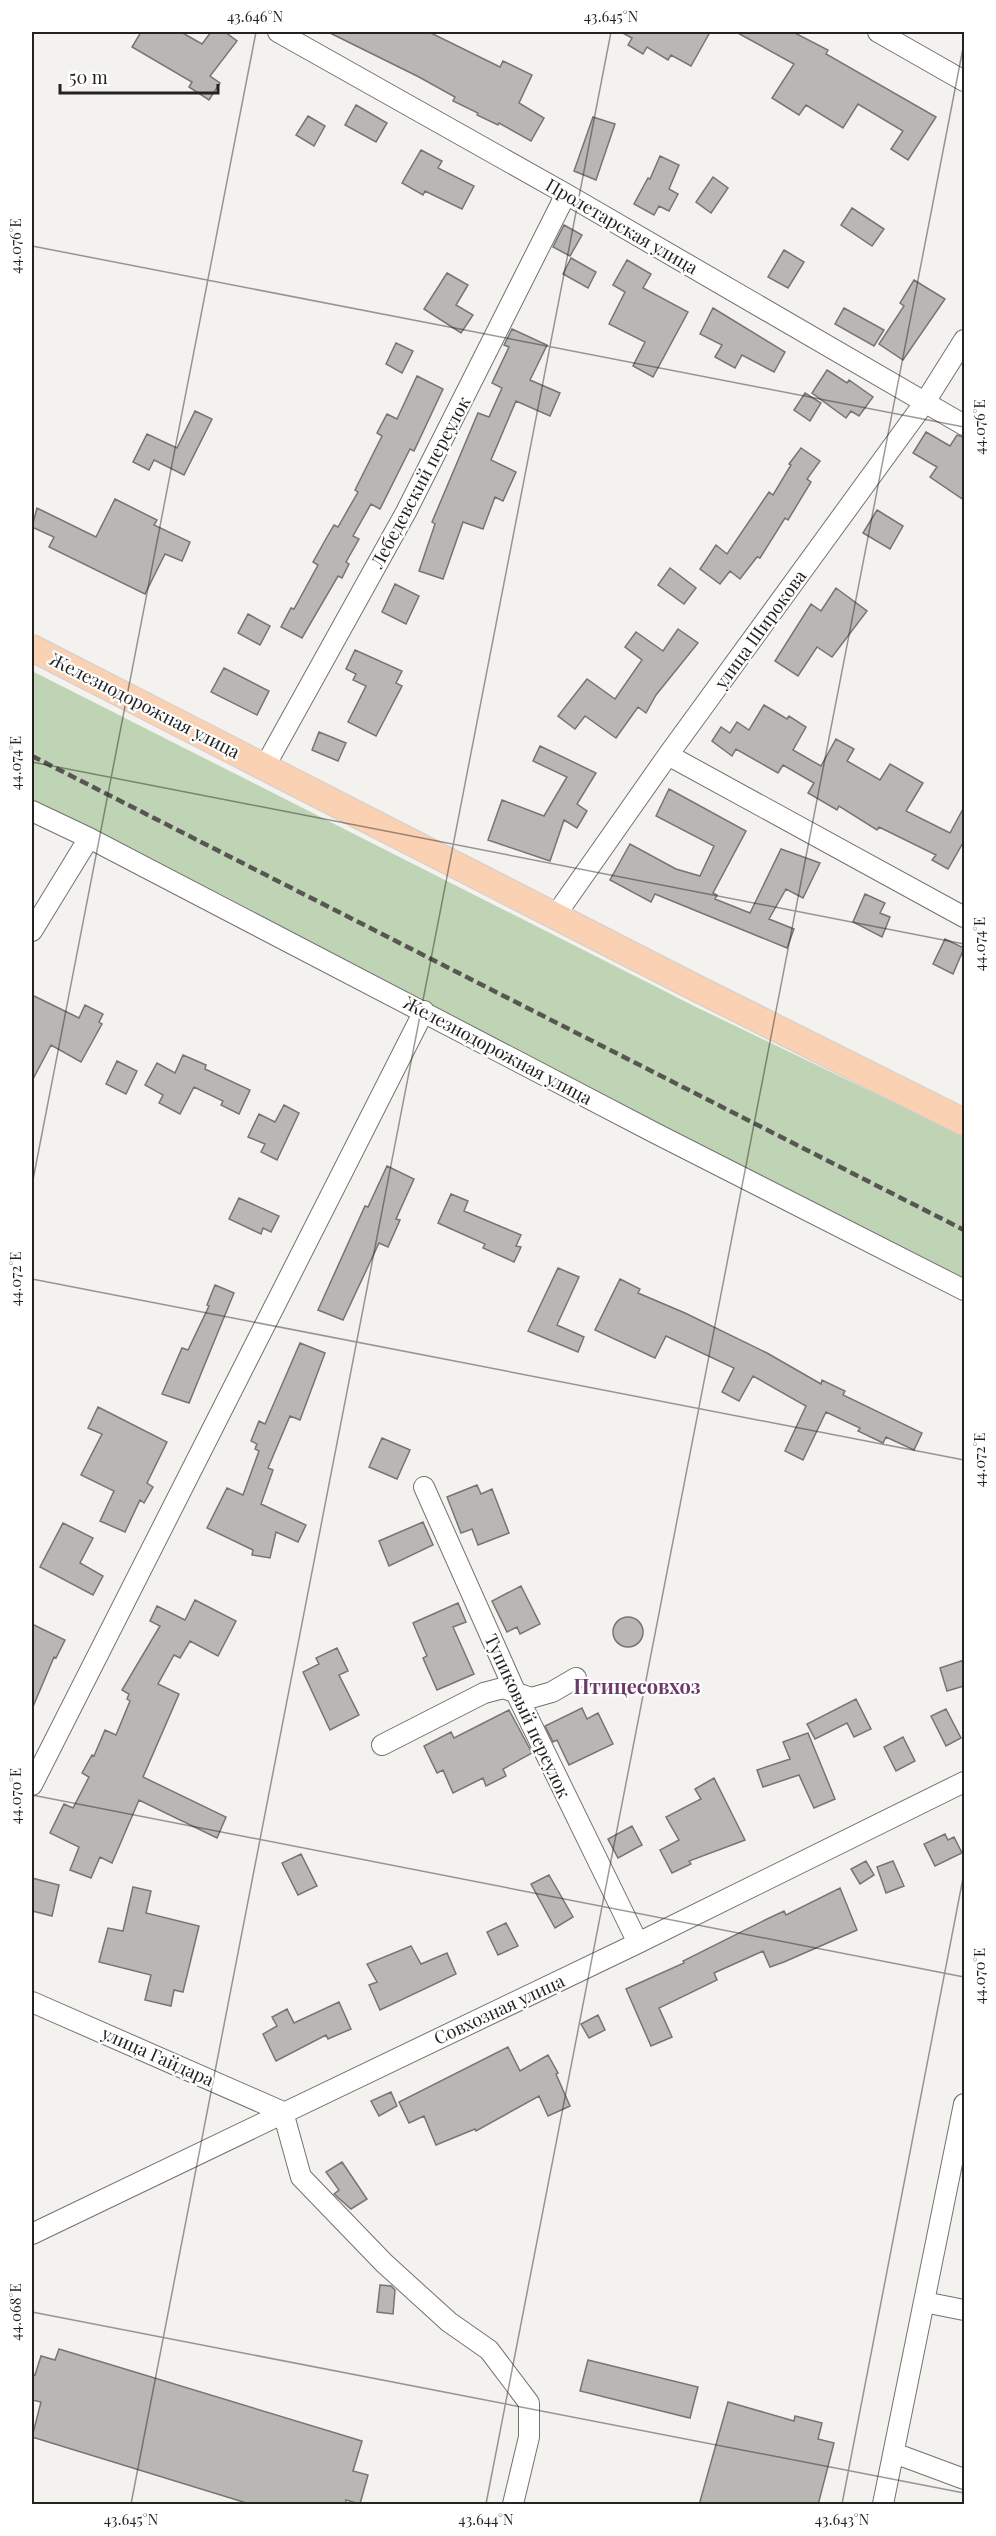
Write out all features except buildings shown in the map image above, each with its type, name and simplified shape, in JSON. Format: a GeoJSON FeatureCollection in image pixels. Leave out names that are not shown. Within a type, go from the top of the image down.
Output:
{"type":"FeatureCollection","features":[{"type":"Feature","properties":{"kind":"main road","name":"Железнодорожная улица"},"geometry":{"type":"LineString","coordinates":[[32,648],[964,1122]]}},
{"type":"Feature","properties":{"kind":"street","name":"Пролетарская улица"},"geometry":{"type":"LineString","coordinates":[[278,32],[566,194],[964,425]]}},
{"type":"Feature","properties":{"kind":"street"},"geometry":{"type":"LineString","coordinates":[[878,32],[964,81]]}},
{"type":"Feature","properties":{"kind":"street","name":"Лебедевский переулок"},"geometry":{"type":"LineString","coordinates":[[265,766],[406,512],[566,194]]}},
{"type":"Feature","properties":{"kind":"street","name":"улица Широкова"},"geometry":{"type":"LineString","coordinates":[[555,916],[668,755],[925,402],[964,340]]}},
{"type":"Feature","properties":{"kind":"street"},"geometry":{"type":"LineString","coordinates":[[668,755],[964,918]]}},
{"type":"Feature","properties":{"kind":"street","name":"Железнодорожная улица"},"geometry":{"type":"LineString","coordinates":[[32,811],[89,838],[665,1138],[964,1290]]}},
{"type":"Feature","properties":{"kind":"street"},"geometry":{"type":"LineString","coordinates":[[32,931],[89,838]]}},
{"type":"Feature","properties":{"kind":"street"},"geometry":{"type":"LineString","coordinates":[[32,1785],[424,1011]]}},
{"type":"Feature","properties":{"kind":"street","name":"Тупиковый переулок"},"geometry":{"type":"LineString","coordinates":[[424,1487],[515,1691],[638,1943]]}},
{"type":"Feature","properties":{"kind":"street"},"geometry":{"type":"LineString","coordinates":[[382,1745],[484,1693],[503,1688],[531,1698],[552,1692],[576,1678]]}},
{"type":"Feature","properties":{"kind":"street","name":"Совхозная улица"},"geometry":{"type":"LineString","coordinates":[[32,2234],[638,1943],[964,1782]]}},
{"type":"Feature","properties":{"kind":"street","name":"улица Гайдара"},"geometry":{"type":"LineString","coordinates":[[32,2002],[283,2112]]}},
{"type":"Feature","properties":{"kind":"street"},"geometry":{"type":"LineString","coordinates":[[883,2505],[964,2107]]}},
{"type":"Feature","properties":{"kind":"street"},"geometry":{"type":"LineString","coordinates":[[283,2112],[301,2177],[384,2263],[449,2322],[489,2350],[528,2403],[529,2437],[513,2505]]}},
{"type":"Feature","properties":{"kind":"street"},"geometry":{"type":"LineString","coordinates":[[924,2302],[964,2310]]}},
{"type":"Feature","properties":{"kind":"street"},"geometry":{"type":"LineString","coordinates":[[894,2453],[964,2479]]}},
{"type":"Feature","properties":{"kind":"green space"},"geometry":{"type":"Polygon","coordinates":[[[32,671],[696,1007],[964,1136],[964,1290],[32,811],[32,671]]]}},
{"type":"Feature","properties":{"kind":"railway"},"geometry":{"type":"LineString","coordinates":[[32,756],[964,1230]]}},
{"type":"Feature","properties":{"kind":"district","name":"Птицесовхоз"},"geometry":{"type":"Point","coordinates":[637,1685]}}]}
